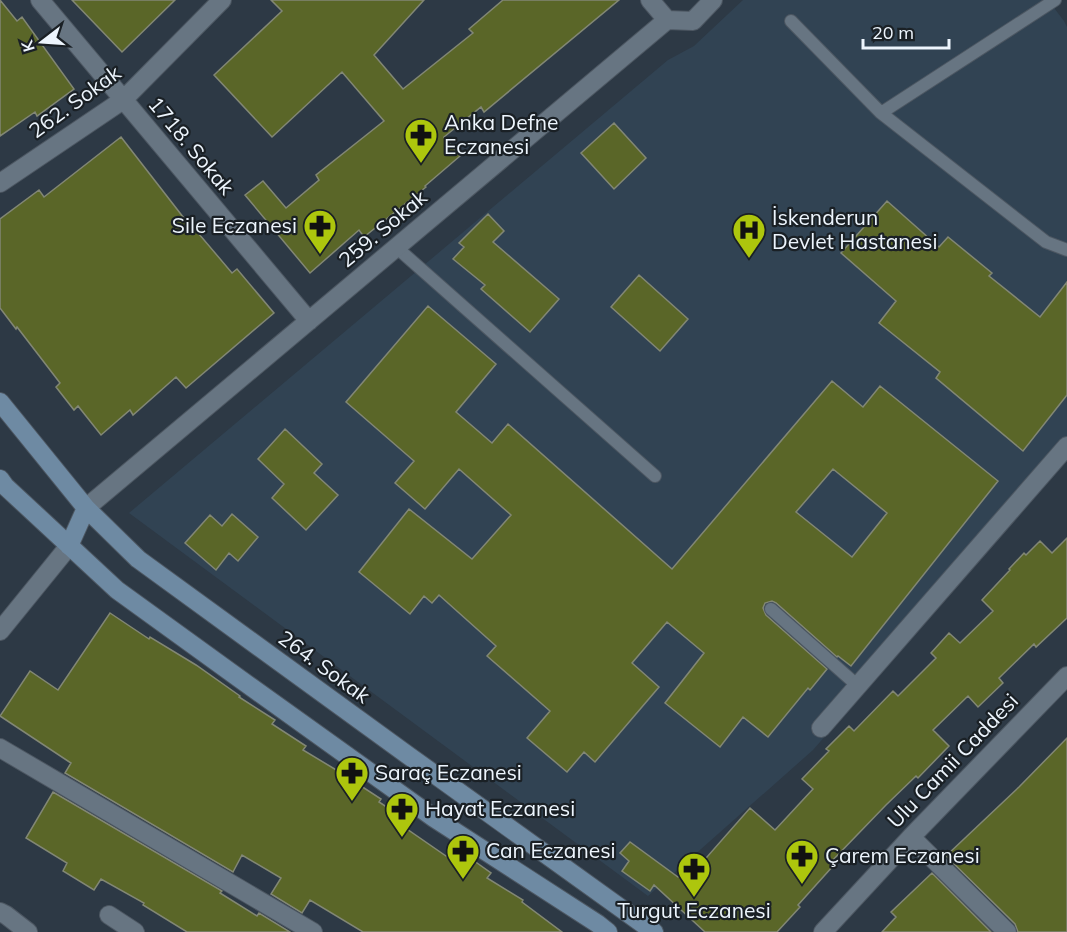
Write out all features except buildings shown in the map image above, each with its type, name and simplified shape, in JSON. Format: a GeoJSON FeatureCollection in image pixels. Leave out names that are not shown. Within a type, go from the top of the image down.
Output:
{"type":"FeatureCollection","features":[{"type":"Feature","properties":{"kind":"street","name":"1718. Sokak"},"geometry":{"type":"LineString","coordinates":[[40,0],[309,321]]}},
{"type":"Feature","properties":{"kind":"street","name":"262. Sokak"},"geometry":{"type":"LineString","coordinates":[[0,183],[123,100],[222,0]]}},
{"type":"Feature","properties":{"kind":"street"},"geometry":{"type":"LineString","coordinates":[[650,0],[667,20],[693,21],[713,0]]}},
{"type":"Feature","properties":{"kind":"street","name":"259. Sokak"},"geometry":{"type":"LineString","coordinates":[[86,508],[667,20]]}},
{"type":"Feature","properties":{"kind":"street","name":"264. Sokak"},"geometry":{"type":"LineString","coordinates":[[0,402],[86,508],[138,560],[654,932]]}},
{"type":"Feature","properties":{"kind":"street"},"geometry":{"type":"LineString","coordinates":[[821,728],[1067,446]]}},
{"type":"Feature","properties":{"kind":"street"},"geometry":{"type":"LineString","coordinates":[[0,479],[117,590],[414,804],[599,929]]}},
{"type":"Feature","properties":{"kind":"street"},"geometry":{"type":"LineString","coordinates":[[0,631],[69,546],[86,508]]}},
{"type":"Feature","properties":{"kind":"street","name":"Ulu Camii Caddesi"},"geometry":{"type":"LineString","coordinates":[[823,932],[911,837],[1067,676]]}},
{"type":"Feature","properties":{"kind":"street"},"geometry":{"type":"LineString","coordinates":[[0,748],[313,932]]}},
{"type":"Feature","properties":{"kind":"street"},"geometry":{"type":"LineString","coordinates":[[911,837],[1007,932]]}},
{"type":"Feature","properties":{"kind":"street"},"geometry":{"type":"LineString","coordinates":[[0,912],[28,932]]}},
{"type":"Feature","properties":{"kind":"street"},"geometry":{"type":"LineString","coordinates":[[110,915],[135,932]]}},
{"type":"Feature","properties":{"kind":"lane"},"geometry":{"type":"LineString","coordinates":[[881,113],[1055,0]]}},
{"type":"Feature","properties":{"kind":"lane"},"geometry":{"type":"LineString","coordinates":[[791,21],[881,113],[1046,242],[1067,250]]}},
{"type":"Feature","properties":{"kind":"lane"},"geometry":{"type":"LineString","coordinates":[[396,247],[654,476]]}},
{"type":"Feature","properties":{"kind":"lane"},"geometry":{"type":"LineString","coordinates":[[771,609],[858,686]]}},
{"type":"Feature","properties":{"kind":"shaded area","name":"İskenderun Devlet Hastanesi"},"geometry":{"type":"Polygon","coordinates":[[[743,0],[1048,0],[1064,21],[1067,27],[1067,459],[813,750],[648,896],[129,513],[668,60],[694,46],[743,0]]]}},
{"type":"Feature","properties":{"kind":"place","name":"Anka Defne Eczanesi"},"geometry":{"type":"Point","coordinates":[421,164]}},
{"type":"Feature","properties":{"kind":"place","name":"Sile Eczanesi"},"geometry":{"type":"Point","coordinates":[320,255]}},
{"type":"Feature","properties":{"kind":"place","name":"İskenderun Devlet Hastanesi"},"geometry":{"type":"Point","coordinates":[749,259]}},
{"type":"Feature","properties":{"kind":"place","name":"Saraç Eczanesi"},"geometry":{"type":"Point","coordinates":[352,802]}},
{"type":"Feature","properties":{"kind":"place","name":"Hayat Eczanesi"},"geometry":{"type":"Point","coordinates":[402,838]}},
{"type":"Feature","properties":{"kind":"place","name":"Can Eczanesi"},"geometry":{"type":"Point","coordinates":[463,880]}},
{"type":"Feature","properties":{"kind":"place","name":"Çarem Eczanesi"},"geometry":{"type":"Point","coordinates":[802,885]}},
{"type":"Feature","properties":{"kind":"place","name":"Turgut Eczanesi"},"geometry":{"type":"Point","coordinates":[694,898]}}]}
